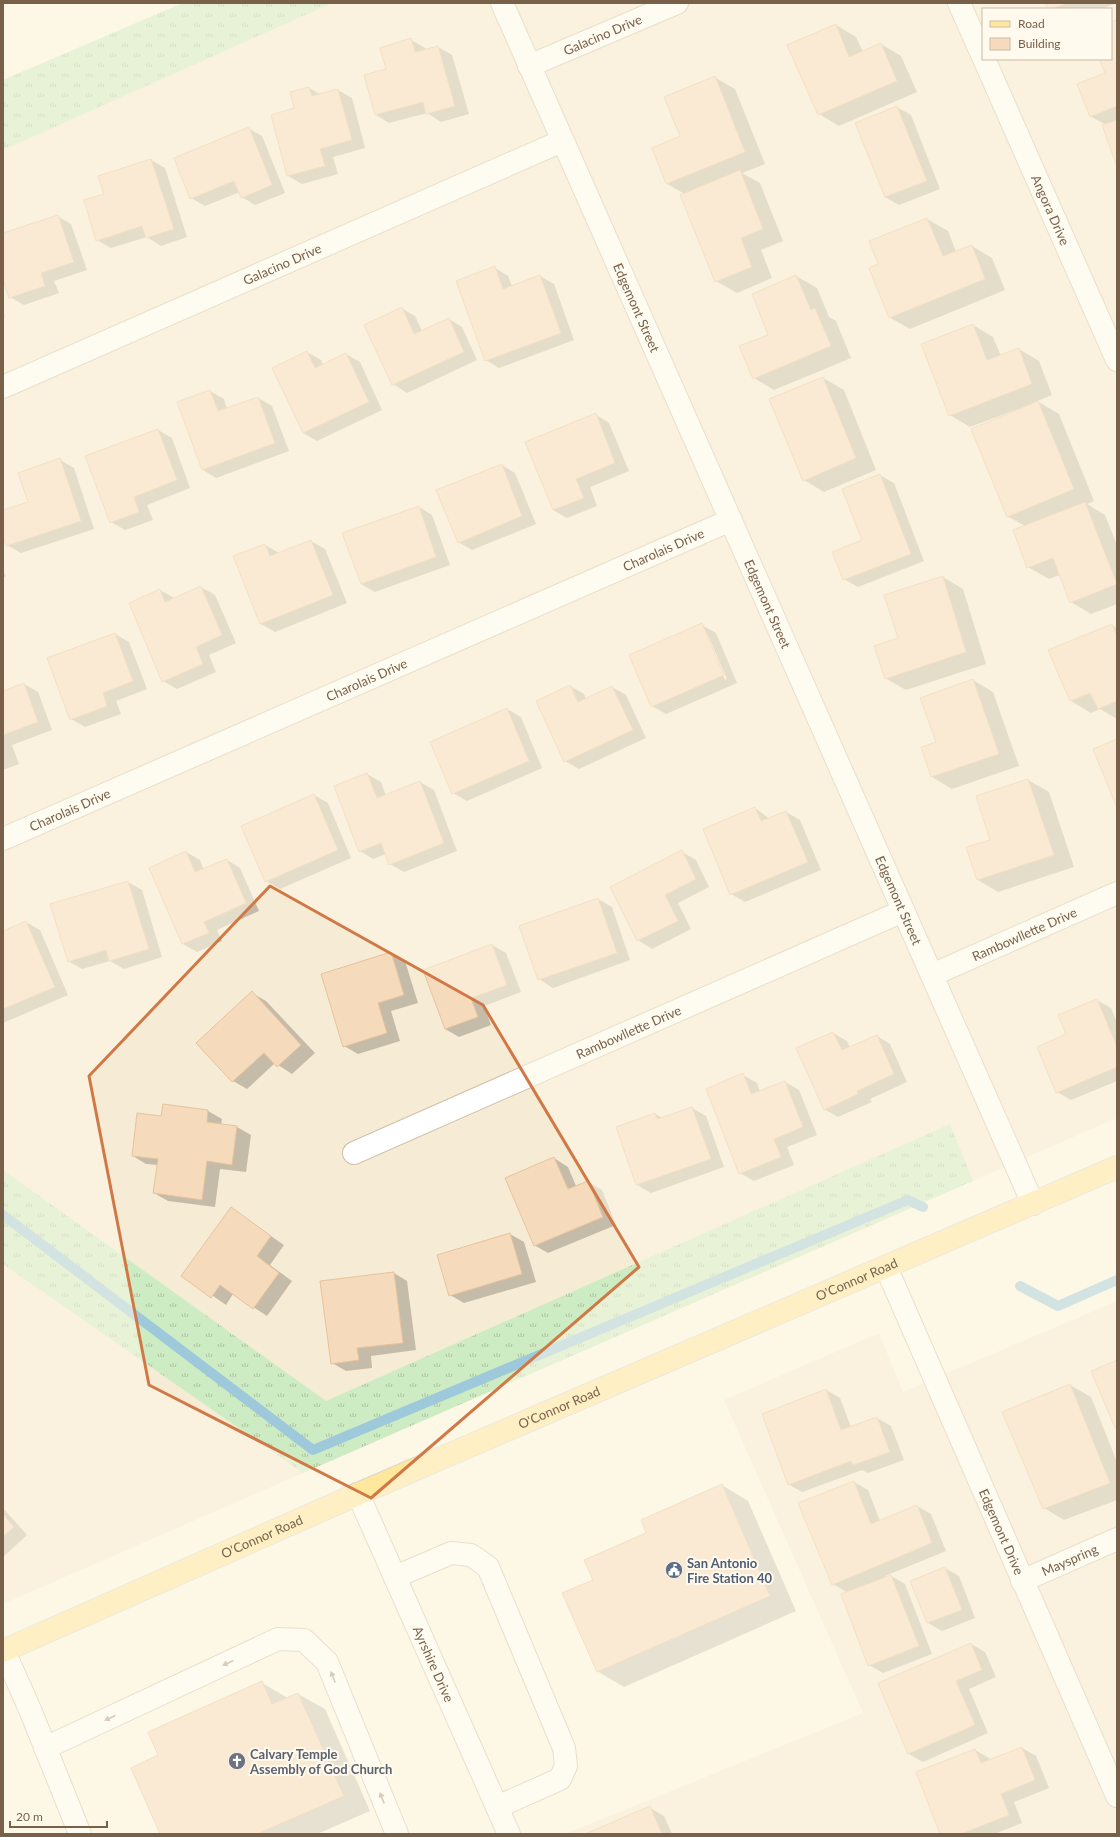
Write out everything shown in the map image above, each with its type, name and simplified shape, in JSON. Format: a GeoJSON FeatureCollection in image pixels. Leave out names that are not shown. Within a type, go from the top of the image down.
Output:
{"type":"FeatureCollection","features":[{"type":"Feature","properties":{"kind":"main road","name":"O'Connor Road"},"geometry":{"type":"LineString","coordinates":[[3,1651],[358,1494],[1117,1167]]}},
{"type":"Feature","properties":{"kind":"street","name":"Edgemont Street"},"geometry":{"type":"LineString","coordinates":[[502,3],[1033,1204]]}},
{"type":"Feature","properties":{"kind":"street","name":"Galacino Drive"},"geometry":{"type":"LineString","coordinates":[[529,66],[677,3]]}},
{"type":"Feature","properties":{"kind":"street","name":"Angora Drive"},"geometry":{"type":"LineString","coordinates":[[959,3],[982,54]]}},
{"type":"Feature","properties":{"kind":"street","name":"Angora Drive"},"geometry":{"type":"LineString","coordinates":[[985,60],[1117,360]]}},
{"type":"Feature","properties":{"kind":"street","name":"Galacino Drive"},"geometry":{"type":"LineString","coordinates":[[3,387],[562,141]]}},
{"type":"Feature","properties":{"kind":"street","name":"Charolais Drive"},"geometry":{"type":"LineString","coordinates":[[3,839],[731,520]]}},
{"type":"Feature","properties":{"kind":"street","name":"Rambowllette Drive"},"geometry":{"type":"LineString","coordinates":[[932,975],[1117,894]]}},
{"type":"Feature","properties":{"kind":"street","name":"Rambowllette Drive"},"geometry":{"type":"LineString","coordinates":[[354,1153],[903,911]]}},
{"type":"Feature","properties":{"kind":"street","name":"Edgemont Drive"},"geometry":{"type":"LineString","coordinates":[[886,1267],[1117,1796]]}},
{"type":"Feature","properties":{"kind":"street","name":"Ayrshire Drive"},"geometry":{"type":"LineString","coordinates":[[358,1494],[509,1834]]}},
{"type":"Feature","properties":{"kind":"street","name":"Mayspring"},"geometry":{"type":"LineString","coordinates":[[1022,1581],[1117,1539]]}},
{"type":"Feature","properties":{"kind":"street"},"geometry":{"type":"LineString","coordinates":[[395,1577],[451,1553],[471,1554],[488,1567],[564,1748],[566,1766],[560,1779],[497,1807]]}},
{"type":"Feature","properties":{"kind":"street"},"geometry":{"type":"LineString","coordinates":[[45,1748],[278,1639],[304,1640],[327,1662],[397,1834]]}},
{"type":"Feature","properties":{"kind":"street"},"geometry":{"type":"LineString","coordinates":[[3,1651],[80,1834]]}},
{"type":"Feature","properties":{"kind":"highlighted area"},"geometry":{"type":"Polygon","coordinates":[[[270,886],[483,1005],[639,1267],[371,1498],[149,1385],[89,1076],[270,886]]]}},
{"type":"Feature","properties":{"kind":"shaded area"},"geometry":{"type":"Polygon","coordinates":[[[183,3],[1117,3],[1117,1118],[3,1604],[3,80],[183,3]]]}},
{"type":"Feature","properties":{"kind":"shaded area"},"geometry":{"type":"Polygon","coordinates":[[[1117,1301],[1117,1834],[565,1834],[863,1713],[724,1400],[879,1333],[903,1392],[1117,1301]]]}},
{"type":"Feature","properties":{"kind":"green space"},"geometry":{"type":"Polygon","coordinates":[[[183,3],[332,3],[3,150],[3,80],[183,3]]]}},
{"type":"Feature","properties":{"kind":"green space"},"geometry":{"type":"Polygon","coordinates":[[[950,1124],[973,1181],[303,1473],[3,1264],[3,1170],[326,1401],[950,1124]]]}},
{"type":"Feature","properties":{"kind":"building"},"geometry":{"type":"Polygon","coordinates":[[[1045,3],[1067,3],[1054,8],[1048,8],[1045,3]]]}},
{"type":"Feature","properties":{"kind":"building"},"geometry":{"type":"Polygon","coordinates":[[[1117,20],[1117,106],[1090,117],[1077,84],[1105,73],[1099,60],[1112,60],[1112,22],[1117,20]]]}},
{"type":"Feature","properties":{"kind":"building"},"geometry":{"type":"Polygon","coordinates":[[[836,24],[849,57],[881,43],[897,81],[818,115],[787,45],[836,24]]]}},
{"type":"Feature","properties":{"kind":"building"},"geometry":{"type":"Polygon","coordinates":[[[411,38],[415,52],[438,46],[455,106],[426,114],[423,102],[375,115],[364,75],[386,69],[380,48],[411,38]]]}},
{"type":"Feature","properties":{"kind":"building"},"geometry":{"type":"Polygon","coordinates":[[[715,76],[745,152],[666,184],[652,148],[680,136],[664,97],[715,76]]]}},
{"type":"Feature","properties":{"kind":"building"},"geometry":{"type":"Polygon","coordinates":[[[309,87],[312,96],[338,89],[352,140],[320,149],[325,166],[287,176],[271,115],[294,108],[290,92],[309,87]]]}},
{"type":"Feature","properties":{"kind":"building"},"geometry":{"type":"Polygon","coordinates":[[[897,106],[927,181],[885,197],[855,123],[897,106]]]}},
{"type":"Feature","properties":{"kind":"building"},"geometry":{"type":"Polygon","coordinates":[[[1117,120],[1117,167],[1102,125],[1117,120]]]}},
{"type":"Feature","properties":{"kind":"building"},"geometry":{"type":"Polygon","coordinates":[[[249,127],[272,185],[241,198],[234,181],[190,199],[174,158],[249,127]]]}},
{"type":"Feature","properties":{"kind":"building"},"geometry":{"type":"Polygon","coordinates":[[[151,159],[174,229],[146,238],[142,226],[96,241],[84,200],[104,194],[98,176],[151,159]]]}},
{"type":"Feature","properties":{"kind":"building"},"geometry":{"type":"Polygon","coordinates":[[[740,170],[763,229],[741,238],[752,267],[715,282],[680,195],[740,170]]]}},
{"type":"Feature","properties":{"kind":"building"},"geometry":{"type":"Polygon","coordinates":[[[58,215],[74,262],[41,273],[45,286],[9,298],[3,279],[3,233],[58,215]]]}},
{"type":"Feature","properties":{"kind":"building"},"geometry":{"type":"Polygon","coordinates":[[[927,218],[943,256],[972,245],[985,279],[889,318],[869,268],[878,264],[869,241],[927,218]]]}},
{"type":"Feature","properties":{"kind":"building"},"geometry":{"type":"Polygon","coordinates":[[[495,266],[503,289],[540,275],[561,333],[485,361],[456,281],[495,266]]]}},
{"type":"Feature","properties":{"kind":"building"},"geometry":{"type":"Polygon","coordinates":[[[796,275],[811,310],[815,308],[831,346],[753,379],[739,346],[768,335],[752,294],[796,275]]]}},
{"type":"Feature","properties":{"kind":"building"},"geometry":{"type":"Polygon","coordinates":[[[402,307],[414,334],[449,318],[464,352],[392,385],[364,325],[402,307]]]}},
{"type":"Feature","properties":{"kind":"building"},"geometry":{"type":"Polygon","coordinates":[[[973,324],[987,360],[1019,348],[1032,384],[949,416],[921,344],[973,324]]]}},
{"type":"Feature","properties":{"kind":"building"},"geometry":{"type":"Polygon","coordinates":[[[307,351],[315,368],[346,353],[369,402],[303,433],[272,368],[307,351]]]}},
{"type":"Feature","properties":{"kind":"building"},"geometry":{"type":"Polygon","coordinates":[[[823,377],[856,458],[803,481],[769,399],[823,377]]]}},
{"type":"Feature","properties":{"kind":"building"},"geometry":{"type":"Polygon","coordinates":[[[210,390],[218,411],[258,397],[275,443],[202,470],[177,402],[210,390]]]}},
{"type":"Feature","properties":{"kind":"building"},"geometry":{"type":"Polygon","coordinates":[[[1038,401],[1074,489],[1007,517],[971,429],[1038,401]]]}},
{"type":"Feature","properties":{"kind":"building"},"geometry":{"type":"Polygon","coordinates":[[[596,413],[615,463],[576,479],[584,498],[553,510],[525,442],[596,413]]]}},
{"type":"Feature","properties":{"kind":"building"},"geometry":{"type":"Polygon","coordinates":[[[158,429],[177,480],[134,497],[139,512],[110,523],[85,456],[158,429]]]}},
{"type":"Feature","properties":{"kind":"building"},"geometry":{"type":"Polygon","coordinates":[[[60,458],[81,521],[6,546],[3,535],[3,510],[28,502],[18,473],[60,458]]]}},
{"type":"Feature","properties":{"kind":"building"},"geometry":{"type":"Polygon","coordinates":[[[502,464],[522,516],[458,543],[436,490],[502,464]]]}},
{"type":"Feature","properties":{"kind":"building"},"geometry":{"type":"Polygon","coordinates":[[[880,474],[911,554],[843,580],[832,552],[862,540],[842,489],[880,474]]]}},
{"type":"Feature","properties":{"kind":"building"},"geometry":{"type":"Polygon","coordinates":[[[1085,502],[1117,584],[1070,603],[1053,558],[1027,568],[1013,530],[1085,502]]]}},
{"type":"Feature","properties":{"kind":"building"},"geometry":{"type":"Polygon","coordinates":[[[419,506],[436,557],[361,584],[342,533],[419,506]]]}},
{"type":"Feature","properties":{"kind":"building"},"geometry":{"type":"Polygon","coordinates":[[[311,540],[333,595],[260,624],[233,556],[265,544],[270,556],[311,540]]]}},
{"type":"Feature","properties":{"kind":"building"},"geometry":{"type":"Polygon","coordinates":[[[943,576],[966,652],[885,679],[874,646],[898,638],[884,595],[943,576]]]}},
{"type":"Feature","properties":{"kind":"building"},"geometry":{"type":"Polygon","coordinates":[[[201,586],[222,635],[196,647],[203,664],[162,682],[129,603],[160,589],[165,602],[201,586]]]}},
{"type":"Feature","properties":{"kind":"building"},"geometry":{"type":"Polygon","coordinates":[[[702,623],[724,675],[651,707],[629,655],[702,623]]]}},
{"type":"Feature","properties":{"kind":"building"},"geometry":{"type":"Polygon","coordinates":[[[1112,624],[1117,636],[1117,701],[1098,709],[1090,693],[1070,701],[1048,650],[1112,624]]]}},
{"type":"Feature","properties":{"kind":"building"},"geometry":{"type":"Polygon","coordinates":[[[115,633],[133,681],[103,693],[107,706],[70,720],[47,658],[115,633]]]}},
{"type":"Feature","properties":{"kind":"building"},"geometry":{"type":"Polygon","coordinates":[[[973,679],[999,754],[931,777],[921,747],[936,742],[920,698],[973,679]]]}},
{"type":"Feature","properties":{"kind":"building"},"geometry":{"type":"Polygon","coordinates":[[[24,683],[38,722],[3,735],[3,691],[24,683]]]}},
{"type":"Feature","properties":{"kind":"building"},"geometry":{"type":"Polygon","coordinates":[[[570,685],[578,702],[612,686],[633,730],[564,762],[536,701],[570,685]]]}},
{"type":"Feature","properties":{"kind":"building"},"geometry":{"type":"Polygon","coordinates":[[[507,708],[529,761],[452,794],[430,742],[507,708]]]}},
{"type":"Feature","properties":{"kind":"building"},"geometry":{"type":"Polygon","coordinates":[[[1117,739],[1117,808],[1093,749],[1117,739]]]}},
{"type":"Feature","properties":{"kind":"building"},"geometry":{"type":"Polygon","coordinates":[[[367,773],[377,798],[420,781],[444,843],[389,865],[381,843],[359,852],[334,786],[367,773]]]}},
{"type":"Feature","properties":{"kind":"building"},"geometry":{"type":"Polygon","coordinates":[[[1028,779],[1054,855],[977,880],[966,847],[990,840],[976,796],[1028,779]]]}},
{"type":"Feature","properties":{"kind":"building"},"geometry":{"type":"Polygon","coordinates":[[[314,794],[338,850],[265,882],[241,826],[314,794]]]}},
{"type":"Feature","properties":{"kind":"building"},"geometry":{"type":"Polygon","coordinates":[[[755,807],[761,821],[786,811],[808,862],[730,895],[703,829],[755,807]]]}},
{"type":"Feature","properties":{"kind":"building"},"geometry":{"type":"Polygon","coordinates":[[[682,850],[696,879],[665,895],[678,921],[637,941],[610,887],[682,850]]]}},
{"type":"Feature","properties":{"kind":"building"},"geometry":{"type":"Polygon","coordinates":[[[186,851],[195,872],[227,859],[246,903],[204,922],[209,933],[182,944],[149,868],[186,851]]]}},
{"type":"Feature","properties":{"kind":"building"},"geometry":{"type":"Polygon","coordinates":[[[128,881],[149,949],[109,961],[106,950],[68,962],[50,904],[128,881]]]}},
{"type":"Feature","properties":{"kind":"building"},"geometry":{"type":"Polygon","coordinates":[[[598,898],[617,953],[538,980],[519,926],[598,898]]]}},
{"type":"Feature","properties":{"kind":"building"},"geometry":{"type":"Polygon","coordinates":[[[26,921],[55,987],[3,1009],[3,931],[26,921]]]}},
{"type":"Feature","properties":{"kind":"building"},"geometry":{"type":"Polygon","coordinates":[[[492,944],[507,985],[471,998],[478,1017],[445,1029],[423,970],[492,944]]]}},
{"type":"Feature","properties":{"kind":"building"},"geometry":{"type":"Polygon","coordinates":[[[391,952],[404,995],[378,1003],[387,1033],[343,1047],[321,974],[391,952]]]}},
{"type":"Feature","properties":{"kind":"building"},"geometry":{"type":"Polygon","coordinates":[[[252,991],[301,1045],[277,1067],[264,1053],[232,1082],[196,1043],[252,991]]]}},
{"type":"Feature","properties":{"kind":"building"},"geometry":{"type":"Polygon","coordinates":[[[1097,999],[1117,1047],[1117,1067],[1056,1093],[1037,1047],[1066,1034],[1058,1015],[1097,999]]]}},
{"type":"Feature","properties":{"kind":"building"},"geometry":{"type":"Polygon","coordinates":[[[833,1032],[842,1050],[877,1035],[894,1074],[857,1091],[858,1094],[824,1110],[796,1048],[833,1032]]]}},
{"type":"Feature","properties":{"kind":"building"},"geometry":{"type":"Polygon","coordinates":[[[743,1073],[751,1094],[785,1081],[803,1127],[774,1139],[781,1157],[739,1174],[706,1089],[743,1073]]]}},
{"type":"Feature","properties":{"kind":"building"},"geometry":{"type":"Polygon","coordinates":[[[163,1104],[208,1110],[207,1122],[237,1126],[232,1165],[207,1161],[202,1200],[153,1193],[158,1159],[132,1156],[137,1113],[161,1116],[163,1104]]]}},
{"type":"Feature","properties":{"kind":"building"},"geometry":{"type":"Polygon","coordinates":[[[692,1107],[711,1159],[636,1185],[616,1127],[655,1113],[657,1119],[692,1107]]]}},
{"type":"Feature","properties":{"kind":"building"},"geometry":{"type":"Polygon","coordinates":[[[554,1157],[568,1189],[588,1181],[603,1217],[534,1246],[505,1178],[554,1157]]]}},
{"type":"Feature","properties":{"kind":"building"},"geometry":{"type":"Polygon","coordinates":[[[231,1207],[271,1236],[257,1256],[279,1273],[253,1309],[220,1285],[211,1298],[181,1276],[231,1207]]]}},
{"type":"Feature","properties":{"kind":"building"},"geometry":{"type":"Polygon","coordinates":[[[510,1233],[522,1274],[449,1296],[437,1255],[510,1233]]]}},
{"type":"Feature","properties":{"kind":"building"},"geometry":{"type":"Polygon","coordinates":[[[394,1272],[403,1343],[357,1348],[359,1360],[331,1364],[320,1281],[394,1272]]]}},
{"type":"Feature","properties":{"kind":"building"},"geometry":{"type":"Polygon","coordinates":[[[1117,1360],[1117,1428],[1115,1428],[1091,1371],[1117,1360]]]}},
{"type":"Feature","properties":{"kind":"building"},"geometry":{"type":"Polygon","coordinates":[[[1070,1384],[1110,1483],[1043,1509],[1002,1412],[1070,1384]]]}},
{"type":"Feature","properties":{"kind":"building"},"geometry":{"type":"Polygon","coordinates":[[[826,1389],[841,1430],[877,1417],[890,1452],[853,1465],[851,1461],[788,1485],[762,1414],[826,1389]]]}},
{"type":"Feature","properties":{"kind":"building"},"geometry":{"type":"Polygon","coordinates":[[[854,1481],[871,1524],[917,1505],[932,1543],[832,1585],[798,1503],[854,1481]]]}},
{"type":"Feature","properties":{"kind":"building","name":"San Antonio Fire Station 40"},"geometry":{"type":"Polygon","coordinates":[[[722,1484],[770,1596],[597,1672],[562,1593],[593,1580],[584,1560],[646,1533],[641,1520],[722,1484]]]}},
{"type":"Feature","properties":{"kind":"building"},"geometry":{"type":"Polygon","coordinates":[[[3,1514],[14,1527],[3,1537],[3,1514]]]}},
{"type":"Feature","properties":{"kind":"building"},"geometry":{"type":"Polygon","coordinates":[[[945,1567],[962,1610],[927,1623],[910,1581],[945,1567]]]}},
{"type":"Feature","properties":{"kind":"building"},"geometry":{"type":"Polygon","coordinates":[[[891,1575],[919,1646],[868,1666],[841,1594],[891,1575]]]}},
{"type":"Feature","properties":{"kind":"building"},"geometry":{"type":"Polygon","coordinates":[[[971,1643],[982,1670],[956,1681],[975,1725],[908,1754],[878,1683],[971,1643]]]}},
{"type":"Feature","properties":{"kind":"building","name":"Calvary Temple Assembly of God Church"},"geometry":{"type":"Polygon","coordinates":[[[262,1681],[272,1704],[298,1693],[344,1796],[257,1834],[160,1834],[131,1768],[158,1755],[148,1732],[262,1681]]]}},
{"type":"Feature","properties":{"kind":"building"},"geometry":{"type":"Polygon","coordinates":[[[1022,1747],[1035,1780],[1001,1794],[1009,1815],[961,1834],[940,1834],[916,1772],[975,1749],[981,1763],[1022,1747]]]}},
{"type":"Feature","properties":{"kind":"building"},"geometry":{"type":"Polygon","coordinates":[[[650,1806],[662,1834],[585,1834],[650,1806]]]}},
{"type":"Feature","properties":{"kind":"waterway"},"geometry":{"type":"LineString","coordinates":[[3,1215],[313,1450],[908,1200],[923,1207]]}},
{"type":"Feature","properties":{"kind":"waterway"},"geometry":{"type":"LineString","coordinates":[[1020,1286],[1058,1306],[1117,1280]]}},
{"type":"Feature","properties":{"kind":"place","name":"San Antonio Fire Station 40"},"geometry":{"type":"Point","coordinates":[674,1570]}},
{"type":"Feature","properties":{"kind":"place","name":"Calvary Temple Assembly of God Church"},"geometry":{"type":"Point","coordinates":[237,1761]}}]}
